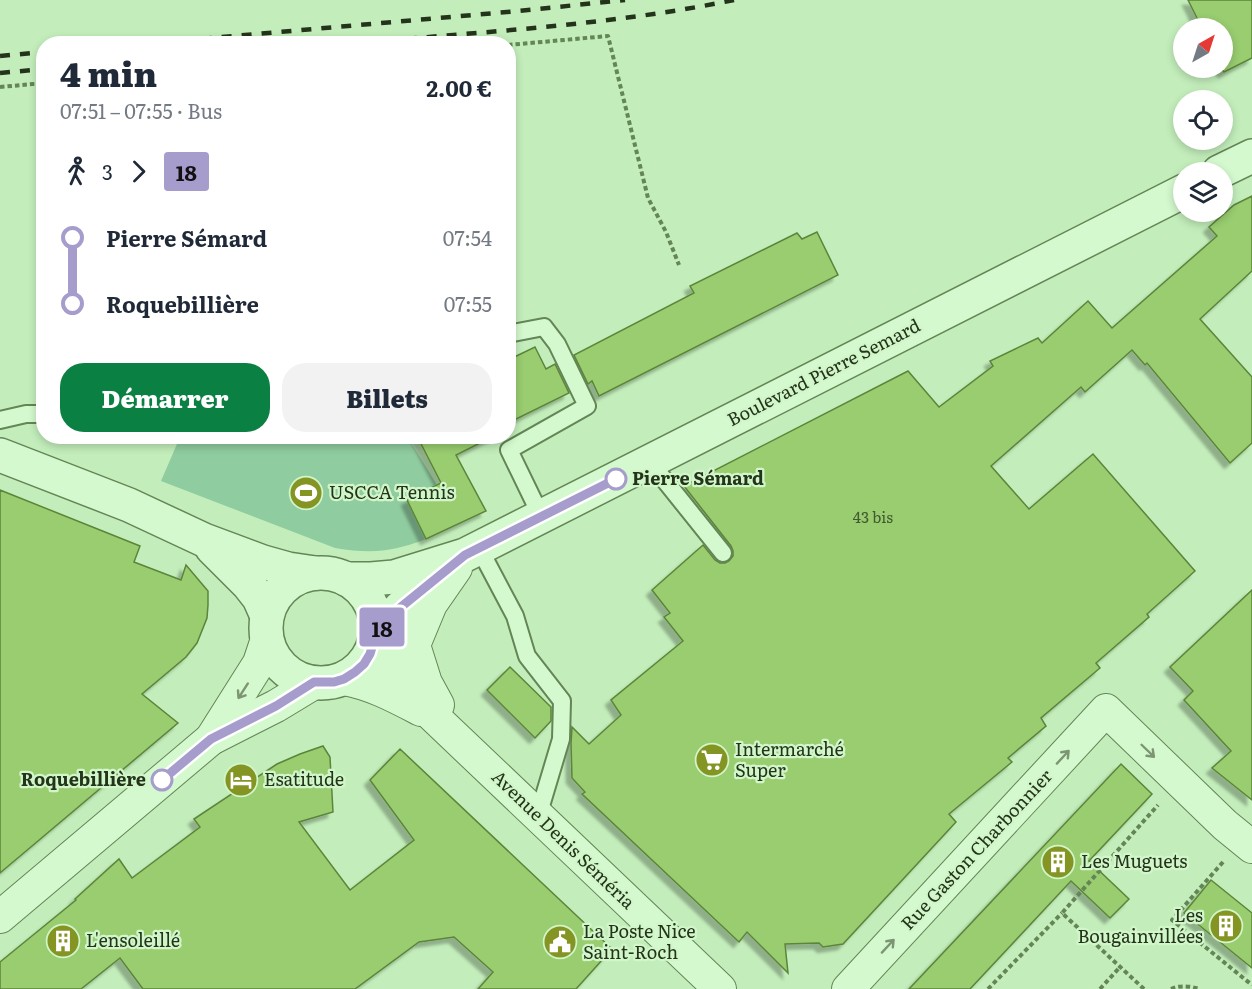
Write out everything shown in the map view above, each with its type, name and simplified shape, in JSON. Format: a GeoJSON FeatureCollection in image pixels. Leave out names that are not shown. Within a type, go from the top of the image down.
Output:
{"type":"FeatureCollection","features":[{"type":"Feature","properties":{"kind":"street"},"geometry":{"type":"LineString","coordinates":[[1233,165],[1252,156]]}},
{"type":"Feature","properties":{"kind":"street","name":"Boulevard Pierre Semard"},"geometry":{"type":"LineString","coordinates":[[331,576],[371,579],[394,577],[472,552],[1173,197]]}},
{"type":"Feature","properties":{"kind":"street"},"geometry":{"type":"LineString","coordinates":[[0,455],[129,505],[204,540],[262,562],[331,576],[359,589],[370,602],[375,617],[376,638],[364,664],[355,672],[329,681],[211,739],[0,917]]}},
{"type":"Feature","properties":{"kind":"street"},"geometry":{"type":"LineString","coordinates":[[204,540],[259,598],[273,654],[283,668],[297,678],[329,681]]}},
{"type":"Feature","properties":{"kind":"street","name":"Boulevard Pierre Semard"},"geometry":{"type":"LineString","coordinates":[[376,638],[401,607],[472,552]]}},
{"type":"Feature","properties":{"kind":"street","name":"Avenue Denis Séméria"},"geometry":{"type":"LineString","coordinates":[[458,740],[426,683],[414,645],[431,604],[472,552]]}},
{"type":"Feature","properties":{"kind":"street"},"geometry":{"type":"LineString","coordinates":[[211,739],[259,663],[272,603],[279,592],[302,577],[331,576]]}},
{"type":"Feature","properties":{"kind":"street","name":"Avenue Denis Séméria"},"geometry":{"type":"LineString","coordinates":[[376,638],[394,670],[432,715],[720,989]]}},
{"type":"Feature","properties":{"kind":"street","name":"Avenue Denis Séméria"},"geometry":{"type":"LineString","coordinates":[[329,681],[357,681],[432,715]]}},
{"type":"Feature","properties":{"kind":"street","name":"Rue Gaston Charbonnier"},"geometry":{"type":"LineString","coordinates":[[848,989],[1106,710],[1180,781]]}},
{"type":"Feature","properties":{"kind":"street"},"geometry":{"type":"LineString","coordinates":[[1180,781],[1247,843]]}},
{"type":"Feature","properties":{"kind":"lane"},"geometry":{"type":"LineString","coordinates":[[516,332],[544,327],[557,344],[586,406],[508,450],[541,516]]}},
{"type":"Feature","properties":{"kind":"lane"},"geometry":{"type":"LineString","coordinates":[[0,420],[36,414]]}},
{"type":"Feature","properties":{"kind":"lane"},"geometry":{"type":"LineString","coordinates":[[650,462],[723,553]]}},
{"type":"Feature","properties":{"kind":"lane"},"geometry":{"type":"LineString","coordinates":[[472,552],[515,616],[527,656],[562,701],[561,740],[538,816]]}},
{"type":"Feature","properties":{"kind":"path"},"geometry":{"type":"LineString","coordinates":[[516,44],[608,36],[648,198],[666,232],[679,265]]}},
{"type":"Feature","properties":{"kind":"path"},"geometry":{"type":"LineString","coordinates":[[0,87],[36,84]]}},
{"type":"Feature","properties":{"kind":"path"},"geometry":{"type":"LineString","coordinates":[[988,989],[1062,913],[1180,781]]}},
{"type":"Feature","properties":{"kind":"path"},"geometry":{"type":"LineString","coordinates":[[1247,843],[1172,920],[1252,985]]}},
{"type":"Feature","properties":{"kind":"path"},"geometry":{"type":"LineString","coordinates":[[1062,913],[1144,989]]}},
{"type":"Feature","properties":{"kind":"path"},"geometry":{"type":"LineString","coordinates":[[1100,989],[1120,966]]}},
{"type":"Feature","properties":{"kind":"path"},"geometry":{"type":"LineString","coordinates":[[1171,989],[1189,986],[1199,989]]}},
{"type":"Feature","properties":{"kind":"green space","name":"USCCA Tennis"},"geometry":{"type":"Polygon","coordinates":[[[177,444],[412,444],[437,485],[407,500],[426,539],[382,551],[360,551],[335,548],[161,481],[177,444]]]}},
{"type":"Feature","properties":{"kind":"building"},"geometry":{"type":"Polygon","coordinates":[[[1188,0],[1252,0],[1252,58],[1233,68],[1233,18],[1197,18],[1188,0]]]}},
{"type":"Feature","properties":{"kind":"building"},"geometry":{"type":"Polygon","coordinates":[[[1252,196],[1252,271],[1200,319],[1252,377],[1252,443],[1230,463],[1147,363],[1145,365],[1132,350],[1085,392],[1081,387],[991,466],[1029,509],[1093,454],[1195,571],[1147,614],[1149,617],[1096,663],[1100,668],[1041,718],[1046,726],[1008,758],[1012,762],[949,814],[956,822],[843,944],[823,947],[819,943],[785,944],[788,973],[747,932],[739,942],[582,794],[585,792],[572,778],[572,727],[589,744],[621,715],[611,700],[683,641],[664,617],[670,613],[652,590],[703,545],[720,563],[729,561],[733,556],[731,546],[684,486],[908,371],[939,407],[993,366],[990,361],[1038,338],[1042,343],[1088,301],[1112,328],[1217,236],[1209,227],[1215,222],[1233,222],[1234,205],[1252,196]]]}},
{"type":"Feature","properties":{"kind":"building"},"geometry":{"type":"Polygon","coordinates":[[[817,232],[838,275],[599,396],[592,381],[588,384],[574,355],[694,293],[690,286],[797,233],[802,239],[817,232]]]}},
{"type":"Feature","properties":{"kind":"building"},"geometry":{"type":"Polygon","coordinates":[[[535,347],[546,369],[555,364],[569,393],[516,419],[516,356],[535,347]]]}},
{"type":"Feature","properties":{"kind":"building"},"geometry":{"type":"Polygon","coordinates":[[[421,444],[478,444],[456,455],[486,511],[426,539],[407,500],[441,483],[421,444]]]}},
{"type":"Feature","properties":{"kind":"building"},"geometry":{"type":"Polygon","coordinates":[[[0,490],[140,546],[134,562],[181,580],[186,565],[208,591],[208,605],[207,618],[197,643],[186,657],[142,694],[178,723],[0,873],[0,490]]]}},
{"type":"Feature","properties":{"kind":"building"},"geometry":{"type":"Polygon","coordinates":[[[1252,590],[1252,800],[1212,768],[1231,751],[1184,700],[1193,691],[1170,667],[1252,590]]]}},
{"type":"Feature","properties":{"kind":"building"},"geometry":{"type":"Polygon","coordinates":[[[510,667],[551,707],[551,721],[535,738],[487,690],[510,667]]]}},
{"type":"Feature","properties":{"kind":"building"},"geometry":{"type":"Polygon","coordinates":[[[323,746],[330,757],[333,812],[299,822],[350,890],[414,840],[370,780],[400,749],[612,949],[576,989],[478,989],[493,972],[454,937],[419,942],[355,989],[143,989],[120,958],[81,989],[0,989],[0,962],[76,900],[119,859],[132,878],[200,827],[194,819],[277,764],[323,746]]]}},
{"type":"Feature","properties":{"kind":"building","name":"Les Muguets"},"geometry":{"type":"Polygon","coordinates":[[[1121,764],[1152,794],[1089,861],[1129,899],[1110,918],[1071,881],[970,989],[909,989],[1121,764]]]}},
{"type":"Feature","properties":{"kind":"building","name":"Les Bougainvillées"},"geometry":{"type":"Polygon","coordinates":[[[1211,880],[1252,913],[1252,968],[1184,913],[1211,880]]]}},
{"type":"Feature","properties":{"kind":"railway"},"geometry":{"type":"LineString","coordinates":[[233,36],[625,0]]}},
{"type":"Feature","properties":{"kind":"railway"},"geometry":{"type":"LineString","coordinates":[[444,36],[590,22],[734,0]]}},
{"type":"Feature","properties":{"kind":"railway"},"geometry":{"type":"LineString","coordinates":[[0,56],[36,53]]}},
{"type":"Feature","properties":{"kind":"railway"},"geometry":{"type":"LineString","coordinates":[[0,73],[36,70]]}},
{"type":"Feature","properties":{"kind":"bus line","name":"18"},"geometry":{"type":"LineString","coordinates":[[162,780],[211,739],[276,706],[314,682],[334,682],[355,672],[370,654],[376,634],[401,607],[465,555],[616,479]]}},
{"type":"Feature","properties":{"kind":"place","name":"Pierre Sémard"},"geometry":{"type":"Point","coordinates":[616,479]}},
{"type":"Feature","properties":{"kind":"place","name":"USCCA Tennis"},"geometry":{"type":"Point","coordinates":[306,493]}},
{"type":"Feature","properties":{"kind":"place","name":"Intermarché Super"},"geometry":{"type":"Point","coordinates":[712,760]}},
{"type":"Feature","properties":{"kind":"place","name":"Roquebillière"},"geometry":{"type":"Point","coordinates":[162,780]}},
{"type":"Feature","properties":{"kind":"place","name":"Esatitude"},"geometry":{"type":"Point","coordinates":[241,780]}},
{"type":"Feature","properties":{"kind":"place","name":"Les Muguets"},"geometry":{"type":"Point","coordinates":[1058,862]}},
{"type":"Feature","properties":{"kind":"place","name":"Les Bougainvillées"},"geometry":{"type":"Point","coordinates":[1226,926]}},
{"type":"Feature","properties":{"kind":"place","name":"L'ensoleillé"},"geometry":{"type":"Point","coordinates":[63,941]}},
{"type":"Feature","properties":{"kind":"place","name":"La Poste Nice Saint-Roch"},"geometry":{"type":"Point","coordinates":[560,942]}}]}
